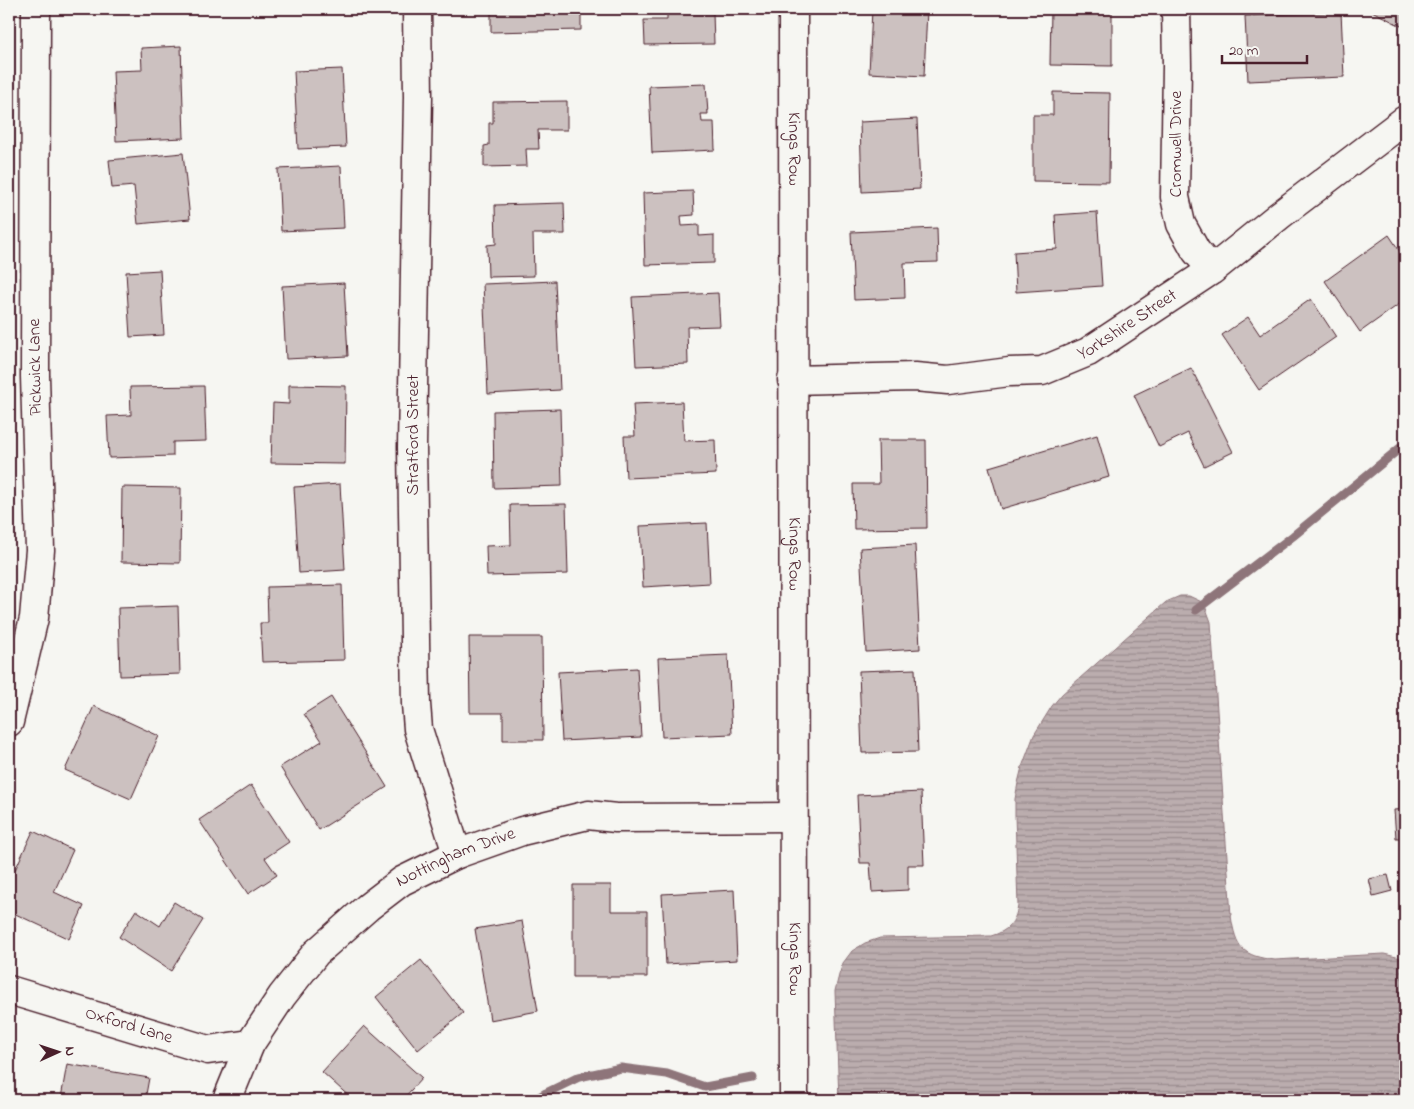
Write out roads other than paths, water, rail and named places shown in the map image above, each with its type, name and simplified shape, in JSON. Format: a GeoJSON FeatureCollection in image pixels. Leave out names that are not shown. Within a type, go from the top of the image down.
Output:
{"type":"FeatureCollection","features":[{"type":"Feature","properties":{"kind":"street","name":"Pickwick Lane"},"geometry":{"type":"LineString","coordinates":[[9,722],[34,618],[40,550],[35,376],[36,9]]}},
{"type":"Feature","properties":{"kind":"street","name":"Stratford Street"},"geometry":{"type":"LineString","coordinates":[[417,9],[418,98],[412,447],[417,713],[418,729],[457,854]]}},
{"type":"Feature","properties":{"kind":"street","name":"Kings Row"},"geometry":{"type":"LineString","coordinates":[[792,9],[794,1100]]}},
{"type":"Feature","properties":{"kind":"street","name":"Cromwell Drive"},"geometry":{"type":"LineString","coordinates":[[1176,9],[1175,197],[1181,224],[1196,251],[1212,270]]}},
{"type":"Feature","properties":{"kind":"street","name":"Yorkshire Street"},"geometry":{"type":"LineString","coordinates":[[792,380],[915,377],[948,380],[1009,372],[1042,371],[1088,352],[1212,270],[1280,215],[1405,120]]}},
{"type":"Feature","properties":{"kind":"street","name":"Nottingham Drive"},"geometry":{"type":"LineString","coordinates":[[226,1100],[250,1044],[282,996],[316,953],[368,907],[402,881],[457,854],[522,831],[588,816],[616,818],[793,817]]}},
{"type":"Feature","properties":{"kind":"street","name":"Oxford Lane"},"geometry":{"type":"LineString","coordinates":[[9,990],[208,1050],[250,1044]]}},
{"type":"Feature","properties":{"kind":"waterway"},"geometry":{"type":"LineString","coordinates":[[1196,610],[1293,536],[1405,444]]}},
{"type":"Feature","properties":{"kind":"waterway"},"geometry":{"type":"LineString","coordinates":[[534,1100],[579,1077],[621,1068],[667,1074],[705,1087],[753,1078]]}}]}
